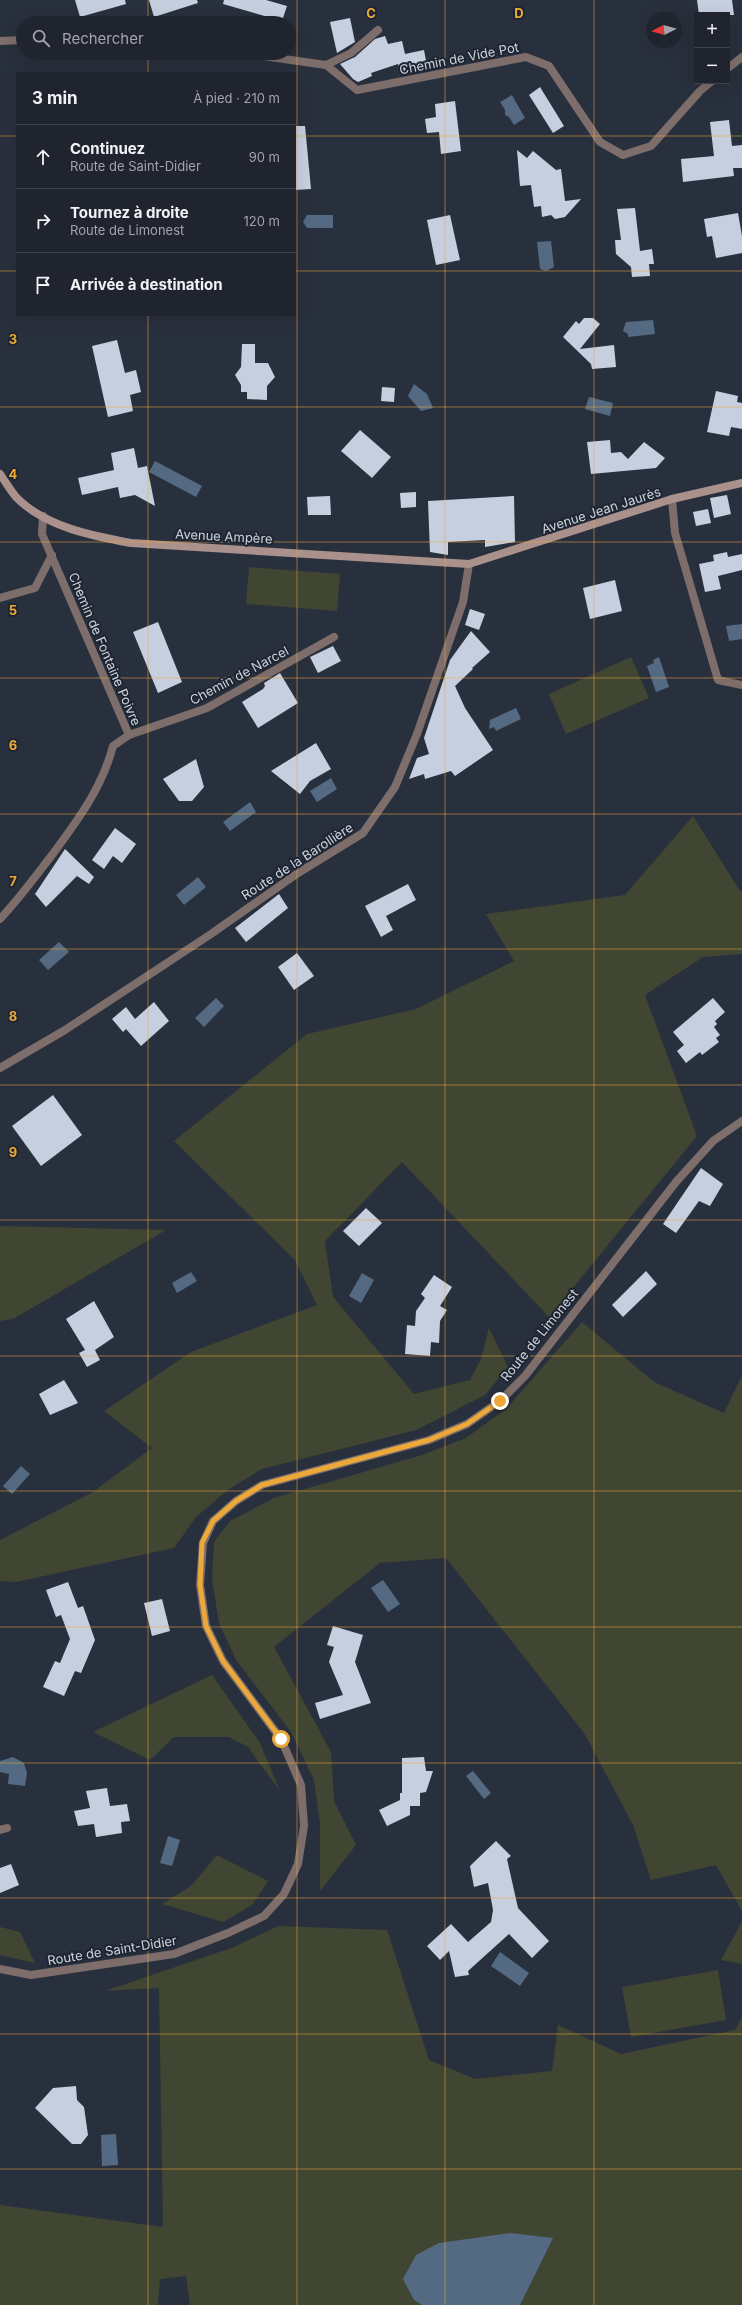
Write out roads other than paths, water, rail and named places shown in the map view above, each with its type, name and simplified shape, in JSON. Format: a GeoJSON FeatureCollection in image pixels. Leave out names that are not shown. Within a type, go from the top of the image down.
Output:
{"type":"FeatureCollection","features":[{"type":"Feature","properties":{"kind":"main road","name":"Avenue Ampère"},"geometry":{"type":"LineString","coordinates":[[0,474],[17,497],[43,516],[93,536],[132,543],[469,564]]}},
{"type":"Feature","properties":{"kind":"main road","name":"Avenue Jean Jaurès"},"geometry":{"type":"LineString","coordinates":[[469,564],[672,499],[742,483]]}},
{"type":"Feature","properties":{"kind":"street"},"geometry":{"type":"LineString","coordinates":[[290,60],[326,65],[351,53],[378,30]]}},
{"type":"Feature","properties":{"kind":"street"},"geometry":{"type":"LineString","coordinates":[[0,41],[16,40]]}},
{"type":"Feature","properties":{"kind":"street","name":"Chemin de Vide Pot"},"geometry":{"type":"LineString","coordinates":[[326,65],[357,90],[526,57],[549,66],[600,142],[623,155],[651,146],[700,91],[708,84]]}},
{"type":"Feature","properties":{"kind":"street"},"geometry":{"type":"LineString","coordinates":[[730,67],[742,57]]}},
{"type":"Feature","properties":{"kind":"street"},"geometry":{"type":"LineString","coordinates":[[672,499],[675,533],[718,680],[742,685]]}},
{"type":"Feature","properties":{"kind":"street","name":"Chemin de Fontaine Poivre"},"geometry":{"type":"LineString","coordinates":[[0,919],[17,901],[88,807],[108,767],[113,746],[129,735],[42,534],[43,516]]}},
{"type":"Feature","properties":{"kind":"street"},"geometry":{"type":"LineString","coordinates":[[0,598],[35,588],[52,555]]}},
{"type":"Feature","properties":{"kind":"street","name":"Route de la Barollière"},"geometry":{"type":"LineString","coordinates":[[0,1068],[65,1030],[211,934],[298,873],[363,833],[395,787],[417,734],[463,602],[469,564]]}},
{"type":"Feature","properties":{"kind":"street","name":"Chemin de Narcel"},"geometry":{"type":"LineString","coordinates":[[129,735],[207,708],[334,637]]}},
{"type":"Feature","properties":{"kind":"street","name":"Route de Limonest"},"geometry":{"type":"LineString","coordinates":[[213,1521],[236,1501],[262,1485],[429,1440],[467,1424],[500,1401],[525,1376],[676,1182],[713,1141],[742,1121]]}},
{"type":"Feature","properties":{"kind":"street","name":"Route de Saint-Didier"},"geometry":{"type":"LineString","coordinates":[[0,1969],[31,1975],[174,1954],[228,1933],[264,1916],[284,1894],[298,1864],[304,1826],[301,1784],[281,1739],[223,1661],[206,1626],[200,1585],[202,1543],[213,1521]]}},
{"type":"Feature","properties":{"kind":"water"},"geometry":{"type":"Polygon","coordinates":[[[512,95],[525,118],[514,125],[509,117],[505,115],[505,110],[500,102],[512,95]]]}},
{"type":"Feature","properties":{"kind":"water"},"geometry":{"type":"Polygon","coordinates":[[[307,215],[333,215],[333,228],[307,228],[303,222],[307,215]]]}},
{"type":"Feature","properties":{"kind":"water"},"geometry":{"type":"Polygon","coordinates":[[[551,241],[554,267],[546,271],[540,269],[537,242],[551,241]]]}},
{"type":"Feature","properties":{"kind":"water"},"geometry":{"type":"Polygon","coordinates":[[[653,320],[655,334],[628,337],[628,334],[623,331],[626,322],[653,320]]]}},
{"type":"Feature","properties":{"kind":"water"},"geometry":{"type":"Polygon","coordinates":[[[414,384],[427,394],[433,408],[421,411],[408,396],[414,384]]]}},
{"type":"Feature","properties":{"kind":"water"},"geometry":{"type":"Polygon","coordinates":[[[589,397],[613,403],[610,416],[585,409],[589,397]]]}},
{"type":"Feature","properties":{"kind":"water"},"geometry":{"type":"Polygon","coordinates":[[[155,461],[202,486],[196,497],[149,472],[155,461]]]}},
{"type":"Feature","properties":{"kind":"water"},"geometry":{"type":"Polygon","coordinates":[[[742,624],[742,639],[729,641],[726,626],[742,624]]]}},
{"type":"Feature","properties":{"kind":"water"},"geometry":{"type":"Polygon","coordinates":[[[659,657],[669,687],[656,692],[647,666],[654,663],[653,660],[659,657]]]}},
{"type":"Feature","properties":{"kind":"water"},"geometry":{"type":"Polygon","coordinates":[[[516,708],[521,719],[496,731],[494,727],[489,729],[490,720],[516,708]]]}},
{"type":"Feature","properties":{"kind":"water"},"geometry":{"type":"Polygon","coordinates":[[[331,778],[337,789],[317,802],[310,791],[331,778]]]}},
{"type":"Feature","properties":{"kind":"water"},"geometry":{"type":"Polygon","coordinates":[[[250,802],[256,812],[230,831],[223,822],[250,802]]]}},
{"type":"Feature","properties":{"kind":"water"},"geometry":{"type":"Polygon","coordinates":[[[198,877],[206,887],[184,905],[176,895],[198,877]]]}},
{"type":"Feature","properties":{"kind":"water"},"geometry":{"type":"Polygon","coordinates":[[[59,942],[69,952],[48,970],[39,960],[59,942]]]}},
{"type":"Feature","properties":{"kind":"water"},"geometry":{"type":"Polygon","coordinates":[[[216,998],[224,1006],[204,1027],[195,1018],[216,998]]]}},
{"type":"Feature","properties":{"kind":"water"},"geometry":{"type":"Polygon","coordinates":[[[191,1272],[197,1281],[177,1293],[172,1283],[191,1272]]]}},
{"type":"Feature","properties":{"kind":"water"},"geometry":{"type":"Polygon","coordinates":[[[362,1273],[374,1280],[361,1303],[349,1296],[362,1273]]]}},
{"type":"Feature","properties":{"kind":"water"},"geometry":{"type":"Polygon","coordinates":[[[21,1466],[30,1474],[12,1494],[3,1486],[21,1466]]]}},
{"type":"Feature","properties":{"kind":"water"},"geometry":{"type":"Polygon","coordinates":[[[383,1580],[400,1604],[388,1612],[371,1588],[383,1580]]]}},
{"type":"Feature","properties":{"kind":"water"},"geometry":{"type":"Polygon","coordinates":[[[13,1757],[24,1763],[27,1773],[25,1786],[8,1784],[9,1774],[0,1772],[0,1761],[13,1757]]]}},
{"type":"Feature","properties":{"kind":"water"},"geometry":{"type":"Polygon","coordinates":[[[473,1771],[491,1793],[484,1799],[466,1776],[473,1771]]]}},
{"type":"Feature","properties":{"kind":"water"},"geometry":{"type":"Polygon","coordinates":[[[168,1836],[180,1840],[172,1866],[160,1863],[168,1836]]]}},
{"type":"Feature","properties":{"kind":"water"},"geometry":{"type":"Polygon","coordinates":[[[500,1952],[529,1973],[520,1986],[491,1966],[500,1952]]]}},
{"type":"Feature","properties":{"kind":"water"},"geometry":{"type":"Polygon","coordinates":[[[116,2134],[118,2165],[102,2166],[101,2135],[116,2134]]]}},
{"type":"Feature","properties":{"kind":"water"},"geometry":{"type":"Polygon","coordinates":[[[510,2233],[553,2238],[520,2305],[422,2305],[414,2300],[403,2279],[416,2255],[439,2243],[510,2233]]]}}]}
